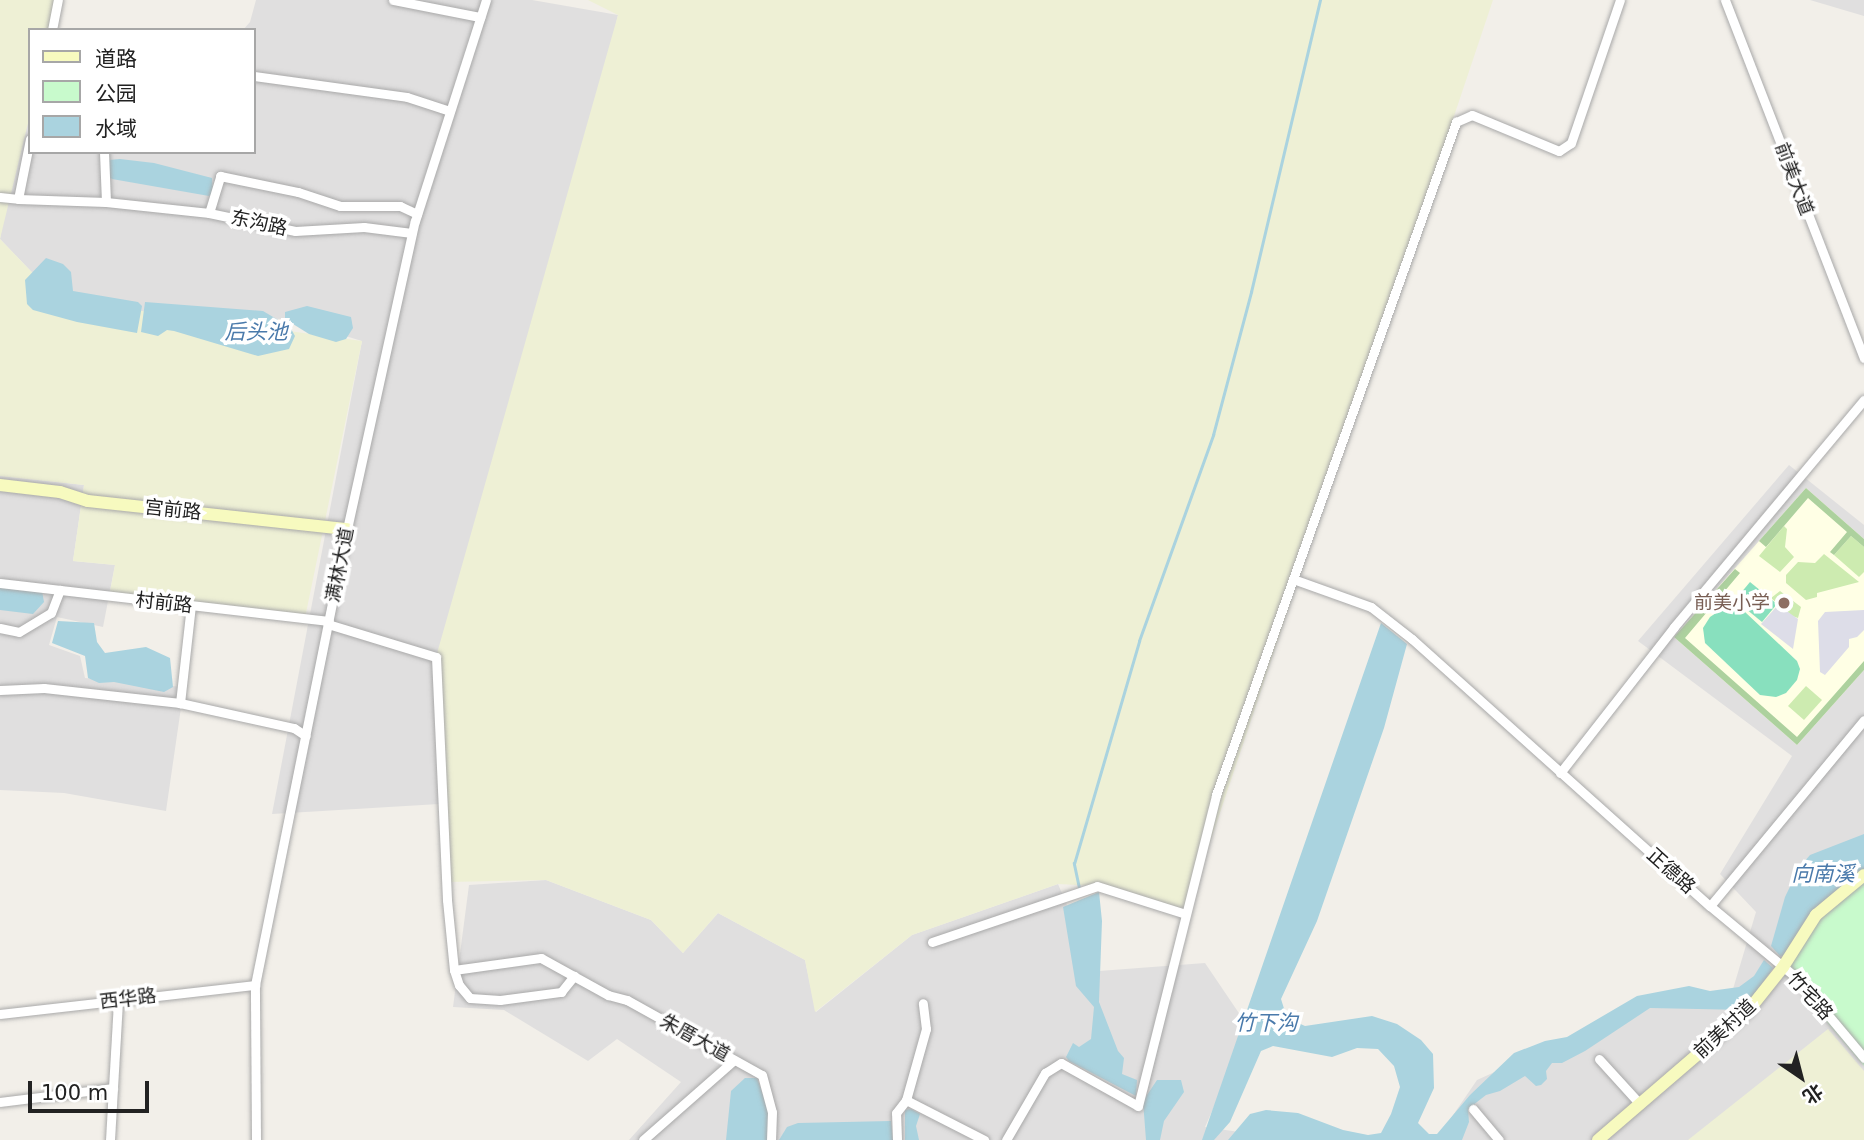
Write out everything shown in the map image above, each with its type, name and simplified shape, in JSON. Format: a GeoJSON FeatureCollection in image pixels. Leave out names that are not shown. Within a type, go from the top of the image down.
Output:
{"type":"FeatureCollection","features":[{"type":"Feature","properties":{"kind":"street"},"geometry":{"type":"LineString","coordinates":[[52,28],[58,0]]}},
{"type":"Feature","properties":{"kind":"street"},"geometry":{"type":"LineString","coordinates":[[393,0],[480,17]]}},
{"type":"Feature","properties":{"kind":"street","name":"满林大道"},"geometry":{"type":"LineString","coordinates":[[256,1140],[256,985],[328,622],[412,233],[485,0]]}},
{"type":"Feature","properties":{"kind":"street"},"geometry":{"type":"LineString","coordinates":[[1006,1140],[1045,1073],[1061,1063],[1138,1107],[1216,795],[1456,122],[1472,114],[1559,151],[1571,143],[1620,0]]}},
{"type":"Feature","properties":{"kind":"street","name":"前美大道"},"geometry":{"type":"LineString","coordinates":[[1725,0],[1864,358]]}},
{"type":"Feature","properties":{"kind":"street"},"geometry":{"type":"LineString","coordinates":[[256,76],[407,97],[450,111]]}},
{"type":"Feature","properties":{"kind":"street"},"geometry":{"type":"LineString","coordinates":[[18,199],[28,149]]}},
{"type":"Feature","properties":{"kind":"street"},"geometry":{"type":"LineString","coordinates":[[104,154],[106,202]]}},
{"type":"Feature","properties":{"kind":"street"},"geometry":{"type":"LineString","coordinates":[[209,213],[220,176],[298,192],[341,206],[400,206],[417,215]]}},
{"type":"Feature","properties":{"kind":"street","name":"东沟路"},"geometry":{"type":"LineString","coordinates":[[0,197],[106,202],[209,213],[295,231],[364,227],[412,233]]}},
{"type":"Feature","properties":{"kind":"street"},"geometry":{"type":"LineString","coordinates":[[1560,773],[1674,627],[1864,400]]}},
{"type":"Feature","properties":{"kind":"street","name":"宫前路"},"geometry":{"type":"LineString","coordinates":[[0,485],[60,492],[88,501],[347,529]]}},
{"type":"Feature","properties":{"kind":"street","name":"正德路"},"geometry":{"type":"LineString","coordinates":[[1293,579],[1371,607],[1412,639],[1710,906],[1783,967]]}},
{"type":"Feature","properties":{"kind":"street","name":"村前路"},"geometry":{"type":"LineString","coordinates":[[0,583],[328,622],[436,657],[446,882],[454,970]]}},
{"type":"Feature","properties":{"kind":"street"},"geometry":{"type":"LineString","coordinates":[[0,628],[19,632],[51,614],[60,590]]}},
{"type":"Feature","properties":{"kind":"street"},"geometry":{"type":"LineString","coordinates":[[180,703],[191,605]]}},
{"type":"Feature","properties":{"kind":"street"},"geometry":{"type":"LineString","coordinates":[[0,690],[44,688],[180,703],[294,728],[306,736]]}},
{"type":"Feature","properties":{"kind":"street"},"geometry":{"type":"LineString","coordinates":[[1710,906],[1864,720]]}},
{"type":"Feature","properties":{"kind":"street","name":"前美村道"},"geometry":{"type":"LineString","coordinates":[[1598,1140],[1748,1012],[1783,967],[1816,915],[1864,874]]}},
{"type":"Feature","properties":{"kind":"street"},"geometry":{"type":"LineString","coordinates":[[932,942],[1097,886],[1186,914]]}},
{"type":"Feature","properties":{"kind":"street","name":"朱厝大道"},"geometry":{"type":"LineString","coordinates":[[454,970],[541,958],[608,995],[627,1000],[762,1075],[772,1112],[771,1140]]}},
{"type":"Feature","properties":{"kind":"street","name":"竹宅路"},"geometry":{"type":"LineString","coordinates":[[1783,967],[1798,979],[1864,1058]]}},
{"type":"Feature","properties":{"kind":"street"},"geometry":{"type":"LineString","coordinates":[[454,970],[459,985],[470,998],[500,1000],[561,992],[571,974]]}},
{"type":"Feature","properties":{"kind":"street","name":"西华路"},"geometry":{"type":"LineString","coordinates":[[0,1014],[256,985]]}},
{"type":"Feature","properties":{"kind":"street"},"geometry":{"type":"LineString","coordinates":[[110,1140],[118,1000]]}},
{"type":"Feature","properties":{"kind":"street"},"geometry":{"type":"LineString","coordinates":[[897,1140],[896,1113],[905,1100],[926,1029],[923,1003]]}},
{"type":"Feature","properties":{"kind":"street"},"geometry":{"type":"LineString","coordinates":[[643,1140],[734,1059]]}},
{"type":"Feature","properties":{"kind":"street"},"geometry":{"type":"LineString","coordinates":[[1599,1059],[1640,1104]]}},
{"type":"Feature","properties":{"kind":"street"},"geometry":{"type":"LineString","coordinates":[[0,1102],[113,1088]]}},
{"type":"Feature","properties":{"kind":"street"},"geometry":{"type":"LineString","coordinates":[[905,1100],[984,1140]]}},
{"type":"Feature","properties":{"kind":"street"},"geometry":{"type":"LineString","coordinates":[[1473,1109],[1499,1140]]}},
{"type":"Feature","properties":{"kind":"shaded area"},"geometry":{"type":"Polygon","coordinates":[[[0,0],[57,0],[50,28],[28,28],[28,123],[0,239],[0,0]]]}},
{"type":"Feature","properties":{"kind":"shaded area"},"geometry":{"type":"Polygon","coordinates":[[[256,0],[532,0],[618,15],[439,804],[272,814],[362,341],[289,319],[132,318],[48,289],[0,239],[28,77],[28,154],[256,154],[256,28],[245,28],[250,22],[256,0]]]}},
{"type":"Feature","properties":{"kind":"shaded area"},"geometry":{"type":"Polygon","coordinates":[[[588,0],[1493,0],[1186,914],[1097,886],[1058,884],[912,935],[815,1012],[805,960],[718,913],[683,953],[651,920],[546,880],[447,882],[436,657],[618,15],[588,0]]]}},
{"type":"Feature","properties":{"kind":"shaded area"},"geometry":{"type":"Polygon","coordinates":[[[1810,0],[1864,0],[1864,16],[1810,0]]]}},
{"type":"Feature","properties":{"kind":"shaded area"},"geometry":{"type":"Polygon","coordinates":[[[0,239],[48,289],[91,304],[362,341],[305,618],[109,597],[115,565],[73,561],[84,485],[0,476],[0,239]]]}},
{"type":"Feature","properties":{"kind":"shaded area"},"geometry":{"type":"Polygon","coordinates":[[[1789,465],[1864,525],[1864,1130],[1726,1140],[1436,1140],[1477,1080],[1669,993],[1730,999],[1756,912],[1720,874],[1792,756],[1638,641],[1789,465]]]}},
{"type":"Feature","properties":{"kind":"shaded area"},"geometry":{"type":"Polygon","coordinates":[[[0,476],[84,485],[73,561],[115,565],[103,627],[57,617],[49,645],[80,656],[85,678],[184,687],[166,811],[64,793],[0,790],[0,476]]]}},
{"type":"Feature","properties":{"kind":"shaded area","name":"前美小学"},"geometry":{"type":"Polygon","coordinates":[[[1806,488],[1864,539],[1864,670],[1797,745],[1674,637],[1806,488]]]}},
{"type":"Feature","properties":{"kind":"shaded area"},"geometry":{"type":"Polygon","coordinates":[[[1778,605],[1798,619],[1793,649],[1761,624],[1778,605]]]}},
{"type":"Feature","properties":{"kind":"shaded area"},"geometry":{"type":"Polygon","coordinates":[[[1864,610],[1864,630],[1857,637],[1849,639],[1849,647],[1825,675],[1820,672],[1818,621],[1825,612],[1864,610]]]}},
{"type":"Feature","properties":{"kind":"shaded area"},"geometry":{"type":"Polygon","coordinates":[[[546,880],[651,920],[683,953],[718,913],[805,960],[816,1012],[912,935],[1058,884],[1072,917],[1086,972],[1205,963],[1249,1028],[1205,1127],[1294,1140],[629,1140],[681,1082],[617,1039],[588,1061],[504,1010],[453,1007],[469,885],[546,880]]]}},
{"type":"Feature","properties":{"kind":"shaded area"},"geometry":{"type":"Polygon","coordinates":[[[1828,1029],[1864,1071],[1864,1140],[1688,1140],[1828,1029]]]}},
{"type":"Feature","properties":{"kind":"green space"},"geometry":{"type":"Polygon","coordinates":[[[1806,488],[1864,539],[1864,547],[1851,536],[1834,555],[1830,552],[1847,532],[1808,498],[1766,547],[1759,541],[1806,488]]]}},
{"type":"Feature","properties":{"kind":"green space"},"geometry":{"type":"Polygon","coordinates":[[[1784,526],[1787,529],[1785,547],[1794,557],[1780,572],[1759,556],[1784,526]]]}},
{"type":"Feature","properties":{"kind":"green space"},"geometry":{"type":"Polygon","coordinates":[[[1851,536],[1864,547],[1864,572],[1859,577],[1834,555],[1851,536]]]}},
{"type":"Feature","properties":{"kind":"green space"},"geometry":{"type":"Polygon","coordinates":[[[1824,554],[1859,582],[1817,593],[1817,597],[1806,600],[1786,583],[1786,575],[1798,562],[1815,563],[1824,554]]]}},
{"type":"Feature","properties":{"kind":"green space"},"geometry":{"type":"Polygon","coordinates":[[[1735,569],[1740,573],[1685,638],[1797,737],[1864,661],[1864,670],[1797,745],[1674,637],[1735,569]]]}},
{"type":"Feature","properties":{"kind":"green space"},"geometry":{"type":"Polygon","coordinates":[[[1750,582],[1777,604],[1762,622],[1735,600],[1750,582]]]}},
{"type":"Feature","properties":{"kind":"green space"},"geometry":{"type":"Polygon","coordinates":[[[1780,591],[1801,607],[1798,618],[1771,598],[1780,591]]]}},
{"type":"Feature","properties":{"kind":"green space"},"geometry":{"type":"Polygon","coordinates":[[[1736,608],[1745,612],[1797,661],[1800,669],[1797,680],[1786,693],[1776,697],[1760,695],[1705,643],[1703,628],[1710,617],[1722,609],[1736,608]]]}},
{"type":"Feature","properties":{"kind":"green space"},"geometry":{"type":"Polygon","coordinates":[[[1806,686],[1822,700],[1804,720],[1788,706],[1806,686]]]}},
{"type":"Feature","properties":{"kind":"green space"},"geometry":{"type":"Polygon","coordinates":[[[1864,879],[1864,1066],[1786,974],[1820,915],[1864,879]]]}},
{"type":"Feature","properties":{"kind":"water"},"geometry":{"type":"Polygon","coordinates":[[[109,160],[154,163],[212,178],[213,193],[209,196],[112,179],[109,177],[109,160]]]}},
{"type":"Feature","properties":{"kind":"water"},"geometry":{"type":"Polygon","coordinates":[[[46,258],[63,264],[71,272],[73,291],[138,302],[142,306],[137,333],[77,322],[33,310],[27,304],[25,280],[46,258]]]}},
{"type":"Feature","properties":{"kind":"water","name":"后头池"},"geometry":{"type":"Polygon","coordinates":[[[145,302],[263,311],[290,327],[295,336],[289,349],[258,356],[174,331],[167,330],[158,336],[141,332],[145,302]]]}},
{"type":"Feature","properties":{"kind":"water"},"geometry":{"type":"Polygon","coordinates":[[[307,306],[351,317],[353,328],[346,339],[336,342],[309,334],[285,319],[285,312],[307,306]]]}},
{"type":"Feature","properties":{"kind":"water"},"geometry":{"type":"Polygon","coordinates":[[[0,587],[42,591],[44,602],[33,614],[0,610],[0,587]]]}},
{"type":"Feature","properties":{"kind":"water"},"geometry":{"type":"Polygon","coordinates":[[[58,621],[94,623],[97,642],[105,653],[146,647],[170,658],[173,687],[164,692],[114,682],[99,683],[88,678],[85,656],[52,643],[58,621]]]}},
{"type":"Feature","properties":{"kind":"water","name":"竹下沟"},"geometry":{"type":"Polygon","coordinates":[[[1381,623],[1407,644],[1384,728],[1317,921],[1281,999],[1287,1018],[1305,1026],[1372,1016],[1397,1024],[1421,1040],[1433,1054],[1434,1088],[1418,1123],[1429,1134],[1437,1134],[1470,1095],[1514,1053],[1545,1041],[1567,1037],[1637,996],[1689,986],[1710,991],[1739,987],[1754,976],[1764,960],[1773,968],[1745,1010],[1650,1008],[1585,1051],[1562,1063],[1552,1063],[1546,1071],[1547,1079],[1541,1085],[1536,1086],[1525,1076],[1500,1091],[1486,1095],[1468,1109],[1469,1122],[1462,1140],[1228,1140],[1250,1114],[1266,1110],[1298,1113],[1343,1130],[1368,1135],[1381,1133],[1391,1114],[1400,1087],[1394,1066],[1378,1049],[1357,1048],[1332,1057],[1273,1046],[1261,1051],[1230,1122],[1214,1140],[1202,1140],[1381,623]]]}},
{"type":"Feature","properties":{"kind":"water","name":"向南溪"},"geometry":{"type":"Polygon","coordinates":[[[1864,834],[1864,869],[1783,956],[1780,956],[1771,946],[1785,897],[1799,868],[1810,855],[1864,834]]]}},
{"type":"Feature","properties":{"kind":"water"},"geometry":{"type":"Polygon","coordinates":[[[1099,892],[1102,921],[1099,1002],[1118,1051],[1124,1058],[1122,1074],[1137,1080],[1136,1096],[1066,1057],[1073,1043],[1079,1047],[1091,1039],[1094,1007],[1076,986],[1063,907],[1099,892]]]}},
{"type":"Feature","properties":{"kind":"water"},"geometry":{"type":"Polygon","coordinates":[[[745,1078],[757,1078],[769,1112],[767,1140],[726,1140],[731,1091],[745,1078]]]}},
{"type":"Feature","properties":{"kind":"water"},"geometry":{"type":"Polygon","coordinates":[[[1157,1080],[1181,1080],[1184,1092],[1164,1121],[1160,1140],[1146,1140],[1143,1101],[1157,1080]]]}},
{"type":"Feature","properties":{"kind":"water"},"geometry":{"type":"Polygon","coordinates":[[[911,1109],[920,1114],[916,1126],[919,1140],[905,1140],[905,1110],[911,1109]]]}},
{"type":"Feature","properties":{"kind":"water"},"geometry":{"type":"Polygon","coordinates":[[[891,1121],[893,1140],[779,1140],[787,1127],[798,1123],[891,1121]]]}},
{"type":"Feature","properties":{"kind":"waterway"},"geometry":{"type":"LineString","coordinates":[[1079,888],[1074,864],[1139,641],[1213,435],[1251,292],[1320,0]]}},
{"type":"Feature","properties":{"kind":"place","name":"前美小学"},"geometry":{"type":"Point","coordinates":[1784,603]}}]}
